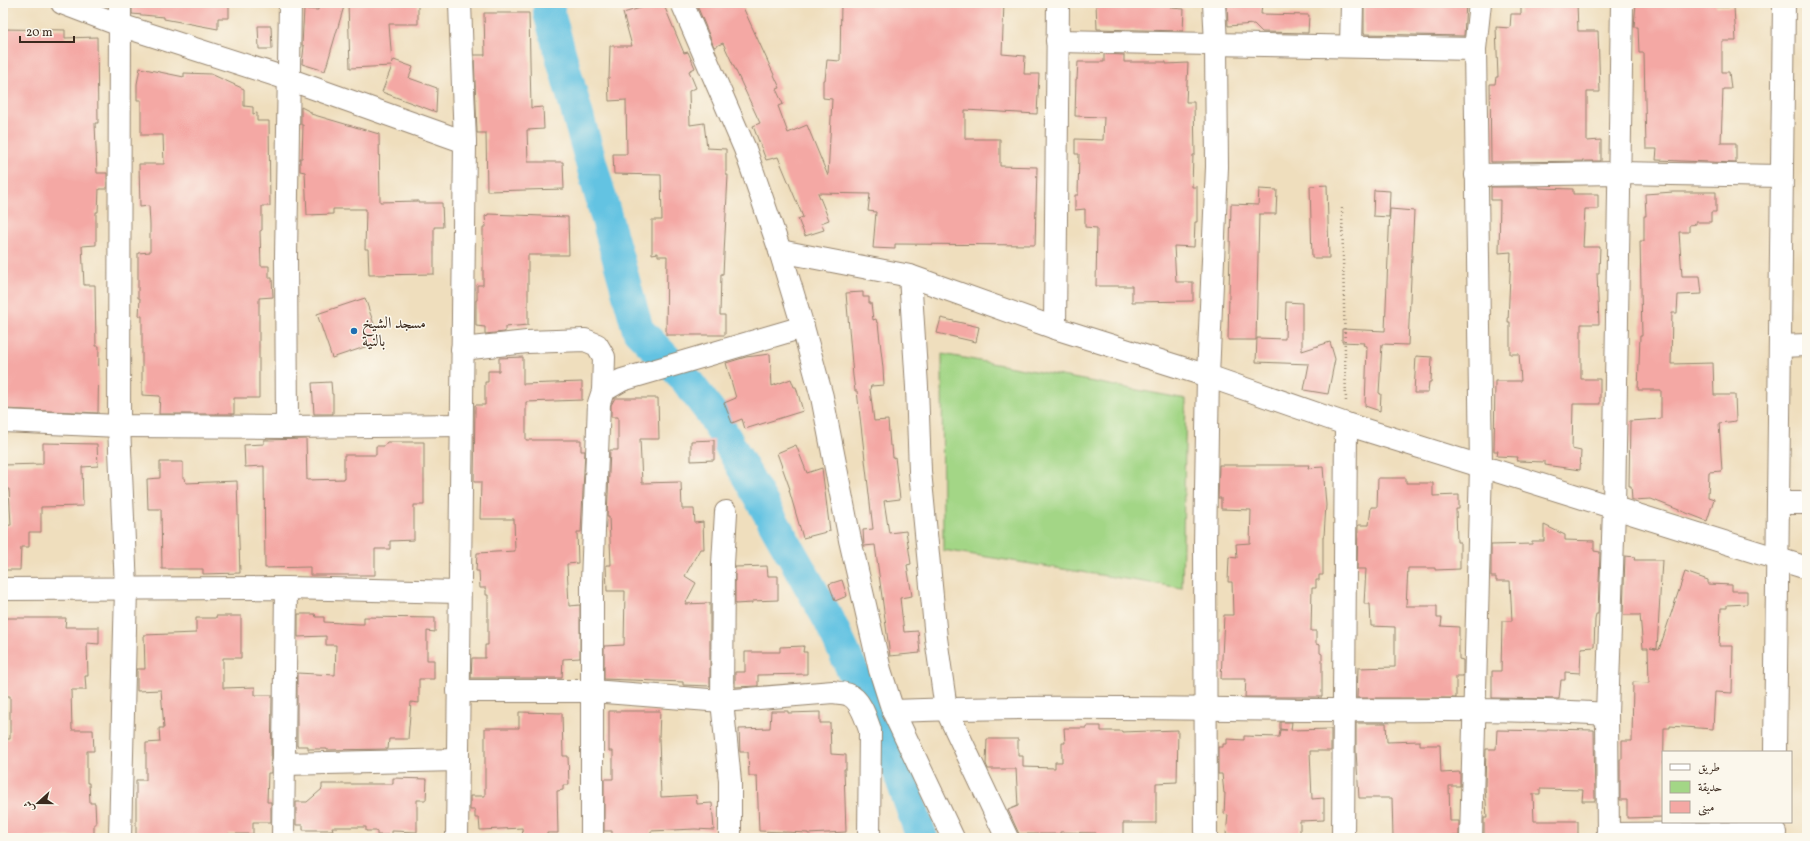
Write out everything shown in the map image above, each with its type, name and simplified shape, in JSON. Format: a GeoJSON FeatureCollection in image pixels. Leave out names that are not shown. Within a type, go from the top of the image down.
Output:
{"type":"FeatureCollection","features":[{"type":"Feature","properties":{"kind":"street"},"geometry":{"type":"LineString","coordinates":[[62,3],[120,25],[288,79],[465,142]]}},
{"type":"Feature","properties":{"kind":"street"},"geometry":{"type":"LineString","coordinates":[[120,3],[119,426],[126,588],[120,838]]}},
{"type":"Feature","properties":{"kind":"street"},"geometry":{"type":"LineString","coordinates":[[287,427],[286,256],[290,3]]}},
{"type":"Feature","properties":{"kind":"street"},"geometry":{"type":"LineString","coordinates":[[457,838],[465,142],[460,3]]}},
{"type":"Feature","properties":{"kind":"street"},"geometry":{"type":"LineString","coordinates":[[682,3],[745,149],[780,251],[803,327],[822,397],[852,547],[876,656],[893,711],[953,838]]}},
{"type":"Feature","properties":{"kind":"street"},"geometry":{"type":"LineString","coordinates":[[1055,328],[1058,3]]}},
{"type":"Feature","properties":{"kind":"street"},"geometry":{"type":"LineString","coordinates":[[1206,838],[1205,545],[1208,376],[1217,167],[1216,45],[1214,3]]}},
{"type":"Feature","properties":{"kind":"street"},"geometry":{"type":"LineString","coordinates":[[1351,46],[1352,3]]}},
{"type":"Feature","properties":{"kind":"street"},"geometry":{"type":"LineString","coordinates":[[1471,838],[1481,466],[1474,49],[1480,3]]}},
{"type":"Feature","properties":{"kind":"street"},"geometry":{"type":"LineString","coordinates":[[1622,3],[1614,509],[1607,714],[1608,836],[1775,831]]}},
{"type":"Feature","properties":{"kind":"street"},"geometry":{"type":"LineString","coordinates":[[1775,751],[1776,558],[1779,503],[1781,176],[1784,3]]}},
{"type":"Feature","properties":{"kind":"street"},"geometry":{"type":"LineString","coordinates":[[1057,41],[1474,49]]}},
{"type":"Feature","properties":{"kind":"street"},"geometry":{"type":"LineString","coordinates":[[1476,175],[1619,173],[1781,176]]}},
{"type":"Feature","properties":{"kind":"street"},"geometry":{"type":"LineString","coordinates":[[780,251],[910,276],[1055,328],[1208,376],[1346,424],[1614,509],[1807,568]]}},
{"type":"Feature","properties":{"kind":"street"},"geometry":{"type":"LineString","coordinates":[[910,276],[917,387],[920,471],[936,638],[946,709],[1007,838]]}},
{"type":"Feature","properties":{"kind":"street"},"geometry":{"type":"LineString","coordinates":[[604,392],[622,380],[803,327]]}},
{"type":"Feature","properties":{"kind":"street"},"geometry":{"type":"LineString","coordinates":[[462,349],[527,342],[585,340],[597,345],[604,357],[604,392],[599,403],[592,581],[592,838]]}},
{"type":"Feature","properties":{"kind":"street"},"geometry":{"type":"LineString","coordinates":[[1780,346],[1807,345]]}},
{"type":"Feature","properties":{"kind":"street"},"geometry":{"type":"LineString","coordinates":[[3,421],[119,426],[287,427],[461,425]]}},
{"type":"Feature","properties":{"kind":"street"},"geometry":{"type":"LineString","coordinates":[[1343,838],[1346,424]]}},
{"type":"Feature","properties":{"kind":"street"},"geometry":{"type":"LineString","coordinates":[[1779,503],[1807,503]]}},
{"type":"Feature","properties":{"kind":"street"},"geometry":{"type":"LineString","coordinates":[[726,512],[723,564],[722,701],[730,781],[730,838]]}},
{"type":"Feature","properties":{"kind":"street"},"geometry":{"type":"LineString","coordinates":[[3,589],[286,588],[459,592]]}},
{"type":"Feature","properties":{"kind":"street"},"geometry":{"type":"LineString","coordinates":[[283,838],[286,588]]}},
{"type":"Feature","properties":{"kind":"street"},"geometry":{"type":"LineString","coordinates":[[458,691],[592,691],[722,701],[833,692],[850,695],[865,715],[870,730],[869,838]]}},
{"type":"Feature","properties":{"kind":"street"},"geometry":{"type":"LineString","coordinates":[[893,711],[946,709],[1205,708],[1343,710],[1474,709],[1550,710],[1607,714]]}},
{"type":"Feature","properties":{"kind":"street"},"geometry":{"type":"LineString","coordinates":[[283,764],[458,760]]}},
{"type":"Feature","properties":{"kind":"path"},"geometry":{"type":"LineString","coordinates":[[1342,208],[1346,424]]}},
{"type":"Feature","properties":{"kind":"green space"},"geometry":{"type":"Polygon","coordinates":[[[942,354],[1186,399],[1182,588],[943,550],[942,354]]]}},
{"type":"Feature","properties":{"kind":"building"},"geometry":{"type":"Polygon","coordinates":[[[132,3],[229,3],[229,18],[218,18],[218,29],[164,19],[164,17],[132,14],[132,3]]]}},
{"type":"Feature","properties":{"kind":"building"},"geometry":{"type":"Polygon","coordinates":[[[318,3],[345,3],[325,71],[302,64],[304,46],[302,45],[304,9],[318,10],[318,3]]]}},
{"type":"Feature","properties":{"kind":"building"},"geometry":{"type":"Polygon","coordinates":[[[348,3],[418,3],[418,24],[389,24],[392,63],[394,60],[413,67],[409,78],[437,88],[436,112],[382,92],[392,66],[350,68],[348,3]]]}},
{"type":"Feature","properties":{"kind":"building"},"geometry":{"type":"Polygon","coordinates":[[[644,3],[663,3],[684,53],[688,52],[695,68],[689,71],[696,88],[689,91],[690,125],[704,123],[707,148],[726,149],[726,175],[728,175],[723,274],[721,274],[720,315],[725,315],[725,335],[666,335],[667,256],[658,256],[658,253],[652,254],[652,220],[662,220],[661,175],[614,174],[613,154],[627,154],[626,100],[609,101],[608,78],[610,46],[632,46],[623,13],[644,7],[644,3]]]}},
{"type":"Feature","properties":{"kind":"building"},"geometry":{"type":"Polygon","coordinates":[[[696,3],[741,3],[780,88],[776,89],[783,104],[778,106],[788,133],[807,125],[828,176],[832,99],[823,98],[823,80],[825,80],[827,60],[840,61],[841,3],[1004,3],[1002,54],[1025,56],[1024,74],[1039,74],[1037,114],[965,110],[965,139],[1000,139],[1000,166],[1037,167],[1035,245],[895,244],[895,249],[873,248],[876,212],[868,211],[870,194],[818,193],[829,220],[821,223],[824,230],[805,236],[798,219],[803,217],[778,157],[766,160],[753,126],[760,123],[723,43],[714,47],[696,3]]]}},
{"type":"Feature","properties":{"kind":"building"},"geometry":{"type":"Polygon","coordinates":[[[1096,3],[1171,3],[1171,8],[1184,9],[1183,31],[1097,29],[1096,3]]]}},
{"type":"Feature","properties":{"kind":"building"},"geometry":{"type":"Polygon","coordinates":[[[1227,3],[1262,3],[1261,14],[1309,15],[1308,33],[1262,32],[1254,24],[1228,26],[1227,3]]]}},
{"type":"Feature","properties":{"kind":"building"},"geometry":{"type":"Polygon","coordinates":[[[1364,3],[1466,3],[1464,36],[1364,34],[1364,3]]]}},
{"type":"Feature","properties":{"kind":"building"},"geometry":{"type":"Polygon","coordinates":[[[1521,3],[1577,3],[1578,31],[1598,31],[1600,92],[1587,92],[1587,141],[1601,140],[1601,161],[1491,162],[1490,84],[1495,84],[1496,77],[1498,77],[1496,27],[1510,28],[1511,14],[1521,14],[1521,3]]]}},
{"type":"Feature","properties":{"kind":"building"},"geometry":{"type":"Polygon","coordinates":[[[1636,3],[1716,3],[1716,7],[1734,7],[1736,41],[1722,41],[1722,72],[1729,72],[1731,89],[1723,89],[1721,143],[1736,143],[1736,163],[1656,160],[1657,149],[1646,149],[1644,53],[1639,53],[1638,27],[1634,27],[1636,3]]]}},
{"type":"Feature","properties":{"kind":"building"},"geometry":{"type":"Polygon","coordinates":[[[484,13],[529,13],[531,108],[543,107],[544,129],[527,130],[528,162],[563,162],[564,189],[487,191],[486,133],[477,133],[474,55],[485,55],[484,13]]]}},
{"type":"Feature","properties":{"kind":"building"},"geometry":{"type":"Polygon","coordinates":[[[258,26],[271,26],[272,49],[259,49],[258,26]]]}},
{"type":"Feature","properties":{"kind":"building"},"geometry":{"type":"Polygon","coordinates":[[[3,29],[65,30],[65,38],[97,37],[98,123],[95,123],[97,173],[107,173],[107,189],[99,189],[98,212],[96,212],[96,245],[82,246],[84,285],[95,285],[96,346],[99,346],[98,413],[3,409],[3,29]]]}},
{"type":"Feature","properties":{"kind":"building"},"geometry":{"type":"Polygon","coordinates":[[[1104,54],[1124,55],[1124,62],[1166,62],[1166,64],[1188,63],[1186,102],[1194,102],[1195,155],[1193,155],[1192,187],[1197,187],[1197,222],[1195,222],[1194,247],[1174,246],[1176,282],[1193,282],[1193,301],[1132,302],[1132,286],[1096,286],[1097,228],[1085,227],[1085,209],[1075,210],[1075,195],[1078,195],[1079,154],[1075,154],[1075,139],[1103,140],[1104,117],[1075,116],[1076,79],[1078,62],[1104,62],[1104,54]]]}},
{"type":"Feature","properties":{"kind":"building"},"geometry":{"type":"Polygon","coordinates":[[[140,68],[184,77],[184,73],[211,74],[244,89],[244,106],[253,107],[253,114],[257,113],[257,121],[269,121],[270,206],[262,206],[262,230],[260,231],[261,266],[269,266],[269,278],[272,278],[273,297],[259,298],[259,398],[234,398],[234,414],[159,414],[160,396],[142,395],[142,316],[139,316],[140,298],[138,298],[138,253],[150,252],[150,224],[149,206],[140,207],[139,164],[164,164],[163,135],[141,135],[141,100],[137,100],[137,84],[140,68]]]}},
{"type":"Feature","properties":{"kind":"building"},"geometry":{"type":"Polygon","coordinates":[[[301,107],[311,112],[311,114],[379,134],[380,202],[418,201],[418,203],[442,203],[443,227],[434,227],[434,274],[369,275],[368,249],[365,249],[366,209],[333,209],[333,214],[307,215],[305,172],[300,171],[303,125],[301,125],[301,107]]]}},
{"type":"Feature","properties":{"kind":"building"},"geometry":{"type":"Polygon","coordinates":[[[1327,185],[1329,258],[1312,258],[1310,186],[1327,185]]]}},
{"type":"Feature","properties":{"kind":"building"},"geometry":{"type":"Polygon","coordinates":[[[1491,187],[1573,189],[1573,194],[1598,194],[1598,209],[1585,209],[1583,247],[1600,247],[1599,273],[1597,273],[1599,324],[1581,324],[1581,379],[1600,379],[1600,404],[1573,404],[1572,449],[1581,451],[1580,470],[1545,465],[1545,462],[1517,461],[1518,457],[1497,456],[1498,451],[1494,451],[1495,381],[1521,381],[1519,354],[1510,354],[1510,322],[1508,322],[1511,252],[1499,253],[1500,200],[1491,200],[1491,187]]]}},
{"type":"Feature","properties":{"kind":"building"},"geometry":{"type":"Polygon","coordinates":[[[1259,189],[1277,190],[1276,214],[1259,214],[1256,340],[1228,340],[1231,204],[1258,205],[1259,189]]]}},
{"type":"Feature","properties":{"kind":"building"},"geometry":{"type":"Polygon","coordinates":[[[1374,190],[1390,191],[1389,217],[1373,216],[1374,190]]]}},
{"type":"Feature","properties":{"kind":"building"},"geometry":{"type":"Polygon","coordinates":[[[1673,192],[1716,192],[1716,212],[1711,212],[1711,222],[1696,222],[1696,224],[1689,225],[1689,232],[1679,232],[1682,276],[1700,276],[1702,294],[1678,295],[1677,313],[1672,313],[1671,364],[1713,363],[1714,395],[1735,395],[1736,421],[1719,423],[1722,471],[1709,472],[1708,497],[1714,499],[1707,521],[1651,499],[1632,500],[1631,486],[1629,486],[1630,421],[1661,419],[1661,390],[1638,390],[1640,336],[1642,336],[1640,241],[1644,241],[1644,216],[1646,216],[1645,194],[1673,192]]]}},
{"type":"Feature","properties":{"kind":"building"},"geometry":{"type":"Polygon","coordinates":[[[1390,209],[1414,211],[1408,345],[1382,344],[1379,393],[1381,394],[1380,411],[1365,406],[1367,346],[1363,345],[1364,343],[1342,342],[1342,329],[1385,331],[1390,209]]]}},
{"type":"Feature","properties":{"kind":"building"},"geometry":{"type":"Polygon","coordinates":[[[488,214],[568,217],[569,255],[528,255],[528,325],[505,327],[505,332],[485,334],[485,327],[476,326],[476,300],[477,285],[483,285],[483,227],[486,227],[485,216],[488,214]]]}},
{"type":"Feature","properties":{"kind":"building"},"geometry":{"type":"Polygon","coordinates":[[[863,292],[863,297],[869,297],[873,320],[876,319],[878,323],[883,368],[884,385],[871,386],[870,389],[874,421],[888,420],[890,446],[892,446],[893,458],[895,457],[900,499],[884,501],[889,533],[906,531],[911,564],[907,565],[912,596],[900,598],[904,632],[918,631],[920,653],[890,656],[875,545],[864,546],[863,530],[873,529],[857,391],[855,391],[853,376],[846,293],[863,292]]]}},
{"type":"Feature","properties":{"kind":"building"},"geometry":{"type":"Polygon","coordinates":[[[365,298],[380,342],[332,358],[317,314],[365,298]]]}},
{"type":"Feature","properties":{"kind":"building"},"geometry":{"type":"Polygon","coordinates":[[[1286,302],[1302,303],[1302,351],[1330,342],[1335,359],[1328,394],[1304,390],[1309,364],[1256,362],[1257,338],[1285,339],[1286,302]]]}},
{"type":"Feature","properties":{"kind":"building"},"geometry":{"type":"Polygon","coordinates":[[[941,318],[979,327],[976,342],[937,333],[941,318]]]}},
{"type":"Feature","properties":{"kind":"building"},"geometry":{"type":"Polygon","coordinates":[[[770,354],[772,386],[791,379],[794,387],[796,387],[803,411],[745,429],[742,419],[732,423],[724,403],[736,398],[726,363],[746,357],[770,354]]]}},
{"type":"Feature","properties":{"kind":"building"},"geometry":{"type":"Polygon","coordinates":[[[1416,356],[1432,357],[1431,382],[1429,382],[1428,393],[1414,393],[1416,356]]]}},
{"type":"Feature","properties":{"kind":"building"},"geometry":{"type":"Polygon","coordinates":[[[523,357],[523,384],[582,382],[582,400],[526,402],[526,440],[581,440],[581,451],[585,451],[581,532],[577,532],[578,563],[567,564],[569,606],[580,605],[580,658],[563,659],[562,678],[471,678],[472,658],[485,658],[485,645],[488,645],[488,595],[486,595],[486,588],[480,588],[479,571],[476,571],[477,553],[515,551],[514,519],[480,519],[481,482],[474,482],[475,405],[485,405],[485,382],[488,382],[488,371],[499,371],[499,358],[523,357]]]}},
{"type":"Feature","properties":{"kind":"building"},"geometry":{"type":"Polygon","coordinates":[[[331,382],[333,394],[333,414],[314,414],[312,383],[331,382]]]}},
{"type":"Feature","properties":{"kind":"building"},"geometry":{"type":"Polygon","coordinates":[[[615,398],[658,398],[659,439],[640,439],[642,483],[681,482],[682,509],[694,509],[695,523],[703,522],[704,549],[700,549],[685,576],[696,583],[685,604],[710,603],[710,686],[683,685],[683,682],[604,679],[604,646],[624,645],[625,591],[607,591],[606,565],[611,565],[609,517],[607,517],[610,450],[618,450],[618,417],[611,417],[611,405],[615,398]]]}},
{"type":"Feature","properties":{"kind":"building"},"geometry":{"type":"Polygon","coordinates":[[[306,439],[307,480],[344,479],[344,455],[376,455],[376,446],[384,446],[387,442],[424,442],[424,505],[414,505],[414,540],[390,541],[390,549],[375,549],[375,575],[310,575],[310,567],[265,568],[264,466],[245,467],[244,445],[264,444],[264,440],[306,439]]]}},
{"type":"Feature","properties":{"kind":"building"},"geometry":{"type":"Polygon","coordinates":[[[714,440],[714,460],[691,461],[691,441],[714,440]]]}},
{"type":"Feature","properties":{"kind":"building"},"geometry":{"type":"Polygon","coordinates":[[[43,443],[97,444],[98,466],[82,467],[83,506],[41,507],[41,532],[29,532],[29,547],[21,547],[20,570],[3,570],[3,526],[11,525],[9,489],[3,489],[3,465],[43,464],[43,443]]]}},
{"type":"Feature","properties":{"kind":"building"},"geometry":{"type":"Polygon","coordinates":[[[796,445],[807,473],[822,468],[830,531],[803,538],[789,490],[790,489],[777,453],[796,445]]]}},
{"type":"Feature","properties":{"kind":"building"},"geometry":{"type":"Polygon","coordinates":[[[160,462],[183,462],[183,478],[185,478],[186,483],[237,481],[240,573],[203,574],[203,569],[162,569],[161,509],[148,509],[147,479],[160,478],[160,462]]]}},
{"type":"Feature","properties":{"kind":"building"},"geometry":{"type":"Polygon","coordinates":[[[1219,465],[1309,465],[1308,468],[1323,467],[1326,505],[1323,536],[1323,575],[1319,575],[1319,580],[1316,580],[1316,588],[1312,588],[1311,631],[1316,631],[1316,644],[1320,645],[1320,653],[1322,654],[1322,697],[1245,697],[1246,679],[1221,679],[1224,615],[1233,615],[1232,582],[1228,582],[1229,557],[1237,558],[1236,544],[1250,543],[1251,510],[1221,509],[1221,498],[1218,498],[1219,465]]]}},
{"type":"Feature","properties":{"kind":"building"},"geometry":{"type":"Polygon","coordinates":[[[1378,478],[1406,478],[1406,483],[1433,483],[1433,496],[1459,495],[1459,509],[1456,509],[1457,542],[1460,542],[1460,569],[1435,570],[1435,568],[1408,568],[1406,606],[1437,606],[1437,618],[1442,618],[1441,626],[1459,627],[1459,659],[1463,660],[1463,676],[1456,676],[1456,698],[1357,698],[1358,668],[1395,667],[1395,627],[1371,626],[1370,604],[1364,604],[1366,569],[1357,569],[1358,525],[1369,525],[1371,507],[1377,507],[1378,478]]]}},
{"type":"Feature","properties":{"kind":"building"},"geometry":{"type":"Polygon","coordinates":[[[1544,525],[1565,535],[1565,540],[1594,541],[1594,551],[1600,552],[1598,614],[1596,614],[1595,620],[1594,647],[1581,648],[1580,673],[1565,672],[1565,680],[1561,680],[1559,699],[1492,698],[1492,671],[1501,671],[1502,621],[1512,621],[1510,581],[1496,581],[1496,577],[1491,577],[1491,545],[1532,544],[1532,541],[1544,541],[1544,525]]]}},
{"type":"Feature","properties":{"kind":"building"},"geometry":{"type":"Polygon","coordinates":[[[1625,556],[1635,557],[1634,560],[1662,560],[1657,649],[1650,648],[1659,650],[1685,572],[1708,580],[1708,584],[1732,585],[1732,591],[1747,591],[1747,604],[1727,605],[1727,608],[1721,608],[1719,646],[1733,646],[1732,693],[1715,692],[1713,729],[1670,726],[1670,728],[1664,728],[1664,751],[1662,751],[1662,817],[1627,818],[1627,800],[1620,800],[1620,759],[1622,759],[1622,741],[1632,741],[1633,682],[1649,683],[1648,648],[1643,648],[1640,615],[1623,615],[1625,556]]]}},
{"type":"Feature","properties":{"kind":"building"},"geometry":{"type":"Polygon","coordinates":[[[767,566],[768,576],[778,576],[778,600],[752,601],[752,603],[735,604],[735,567],[767,566]]]}},
{"type":"Feature","properties":{"kind":"building"},"geometry":{"type":"Polygon","coordinates":[[[842,580],[847,596],[835,601],[829,584],[842,580]]]}},
{"type":"Feature","properties":{"kind":"building"},"geometry":{"type":"Polygon","coordinates":[[[298,614],[315,614],[316,617],[324,617],[324,622],[359,624],[364,624],[364,617],[435,618],[435,632],[427,631],[427,660],[434,660],[434,679],[419,679],[419,703],[411,702],[408,739],[389,739],[388,749],[327,750],[308,749],[308,746],[297,746],[297,673],[335,675],[336,645],[326,645],[326,636],[298,637],[298,614]]]}},
{"type":"Feature","properties":{"kind":"building"},"geometry":{"type":"Polygon","coordinates":[[[216,616],[241,616],[241,658],[223,658],[223,688],[255,687],[255,695],[272,695],[271,773],[268,773],[267,802],[271,802],[271,822],[253,822],[253,834],[228,834],[228,838],[178,836],[178,838],[136,838],[136,780],[146,780],[146,743],[160,742],[159,728],[164,728],[161,690],[137,691],[137,669],[145,669],[144,635],[196,633],[196,618],[216,618],[216,616]]]}},
{"type":"Feature","properties":{"kind":"building"},"geometry":{"type":"Polygon","coordinates":[[[3,618],[66,618],[65,627],[99,627],[99,644],[87,643],[88,676],[85,676],[86,690],[71,690],[72,730],[93,730],[94,751],[87,751],[87,783],[89,783],[90,803],[95,803],[96,824],[94,824],[94,836],[3,838],[3,739],[10,739],[10,696],[3,696],[3,618]]]}},
{"type":"Feature","properties":{"kind":"building"},"geometry":{"type":"Polygon","coordinates":[[[804,646],[803,652],[807,652],[807,674],[758,675],[758,686],[735,687],[735,672],[745,672],[745,652],[780,652],[780,647],[804,646]]]}},
{"type":"Feature","properties":{"kind":"building"},"geometry":{"type":"Polygon","coordinates":[[[609,711],[660,711],[659,738],[661,797],[696,795],[697,804],[712,803],[714,830],[695,829],[651,831],[651,838],[612,838],[612,831],[604,831],[604,779],[613,779],[613,751],[609,751],[609,711]]]}},
{"type":"Feature","properties":{"kind":"building"},"geometry":{"type":"Polygon","coordinates":[[[771,711],[788,711],[788,713],[820,712],[820,723],[830,723],[831,754],[846,755],[846,769],[844,769],[846,832],[808,834],[759,831],[757,776],[749,776],[748,752],[740,752],[739,729],[770,728],[771,711]]]}},
{"type":"Feature","properties":{"kind":"building"},"geometry":{"type":"Polygon","coordinates":[[[519,712],[562,713],[563,756],[568,756],[569,785],[563,785],[563,790],[557,791],[558,833],[547,833],[547,838],[523,838],[522,828],[480,830],[479,818],[475,818],[475,810],[470,810],[470,796],[485,796],[485,728],[519,728],[519,712]]]}},
{"type":"Feature","properties":{"kind":"building"},"geometry":{"type":"Polygon","coordinates":[[[1280,722],[1292,722],[1291,730],[1331,729],[1331,751],[1310,751],[1312,799],[1324,798],[1324,820],[1300,821],[1300,835],[1243,837],[1243,835],[1226,834],[1228,815],[1224,814],[1225,793],[1222,774],[1218,774],[1218,747],[1223,747],[1223,744],[1227,744],[1227,739],[1244,740],[1244,736],[1279,737],[1280,730],[1287,730],[1280,729],[1280,722]]]}},
{"type":"Feature","properties":{"kind":"building"},"geometry":{"type":"Polygon","coordinates":[[[1356,723],[1386,723],[1387,742],[1420,741],[1420,745],[1440,745],[1441,773],[1460,772],[1460,786],[1449,786],[1450,821],[1459,821],[1459,836],[1393,837],[1392,798],[1359,798],[1356,723]]]}},
{"type":"Feature","properties":{"kind":"building"},"geometry":{"type":"Polygon","coordinates":[[[1086,726],[1101,726],[1101,731],[1122,732],[1178,730],[1177,782],[1156,783],[1156,823],[1123,823],[1123,838],[1096,838],[1096,833],[1060,832],[1060,834],[1019,834],[1008,810],[1018,806],[1016,769],[988,769],[986,764],[987,739],[1018,739],[1018,756],[1023,756],[1023,767],[1055,768],[1055,762],[1062,762],[1062,743],[1065,743],[1064,728],[1086,728],[1086,726]]]}},
{"type":"Feature","properties":{"kind":"building"},"geometry":{"type":"Polygon","coordinates":[[[1547,729],[1594,730],[1595,801],[1582,801],[1583,790],[1540,789],[1540,794],[1533,794],[1534,821],[1578,821],[1578,838],[1484,838],[1484,818],[1487,818],[1485,786],[1486,749],[1496,749],[1497,730],[1547,731],[1547,729]]]}},
{"type":"Feature","properties":{"kind":"building"},"geometry":{"type":"Polygon","coordinates":[[[393,778],[427,779],[426,800],[417,800],[417,832],[392,831],[392,835],[377,835],[377,831],[366,831],[366,827],[332,827],[333,830],[303,830],[303,825],[296,825],[296,802],[307,802],[322,789],[322,784],[393,784],[393,778]]]}},
{"type":"Feature","properties":{"kind":"waterway"},"geometry":{"type":"LineString","coordinates":[[549,3],[549,13],[638,330],[683,376],[712,414],[829,620],[895,762],[922,838]]}},
{"type":"Feature","properties":{"kind":"place","name":"مسجد الشيخ بالنية"},"geometry":{"type":"Point","coordinates":[354,331]}}]}
